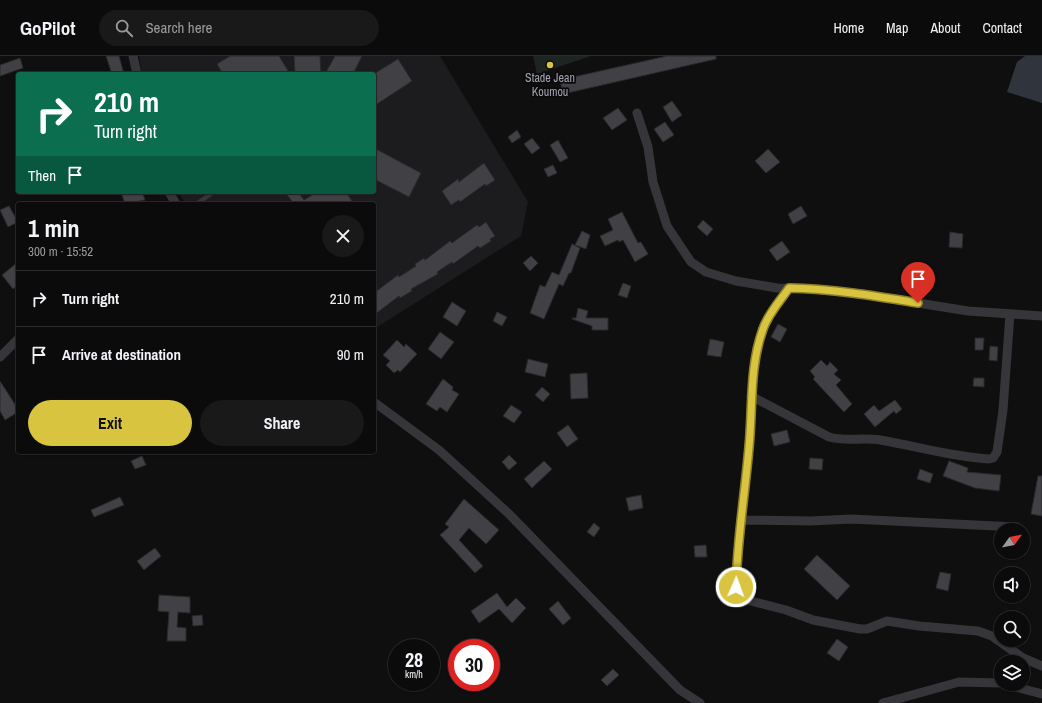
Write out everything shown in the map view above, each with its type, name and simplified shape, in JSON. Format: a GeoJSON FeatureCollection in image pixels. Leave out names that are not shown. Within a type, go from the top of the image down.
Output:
{"type":"FeatureCollection","features":[{"type":"Feature","properties":{"kind":"street"},"geometry":{"type":"LineString","coordinates":[[133,56],[137,72]]}},
{"type":"Feature","properties":{"kind":"street"},"geometry":{"type":"LineString","coordinates":[[637,113],[648,147],[653,182],[667,226],[691,262],[698,268],[717,276],[777,288],[815,289],[862,294],[968,311],[1042,316]]}},
{"type":"Feature","properties":{"kind":"street"},"geometry":{"type":"LineString","coordinates":[[777,288],[781,299]]}},
{"type":"Feature","properties":{"kind":"street"},"geometry":{"type":"LineString","coordinates":[[789,288],[763,329],[752,372],[749,446],[742,520],[738,539],[737,594],[743,599],[786,610],[813,620],[860,629],[867,629],[887,621],[919,626],[978,631],[992,636],[1023,658],[1042,666]]}},
{"type":"Feature","properties":{"kind":"street"},"geometry":{"type":"LineString","coordinates":[[751,396],[837,440],[879,440],[918,448],[990,459],[997,452],[1003,410],[1010,314]]}},
{"type":"Feature","properties":{"kind":"street"},"geometry":{"type":"LineString","coordinates":[[0,357],[16,341]]}},
{"type":"Feature","properties":{"kind":"street"},"geometry":{"type":"LineString","coordinates":[[376,403],[439,450],[462,470],[509,514],[680,690],[700,703]]}},
{"type":"Feature","properties":{"kind":"street"},"geometry":{"type":"LineString","coordinates":[[742,520],[810,521],[851,519],[994,526]]}},
{"type":"Feature","properties":{"kind":"street"},"geometry":{"type":"LineString","coordinates":[[883,703],[959,682],[994,684]]}},
{"type":"Feature","properties":{"kind":"street"},"geometry":{"type":"LineString","coordinates":[[1030,691],[1042,694]]}},
{"type":"Feature","properties":{"kind":"lane"},"geometry":{"type":"LineString","coordinates":[[199,202],[211,194]]}},
{"type":"Feature","properties":{"kind":"shaded area"},"geometry":{"type":"Polygon","coordinates":[[[139,56],[440,56],[528,202],[521,236],[376,328],[376,202],[185,202],[179,194],[376,194],[376,72],[142,72],[139,56]]]}},
{"type":"Feature","properties":{"kind":"shaded area","name":"Stade Jean Koumou"},"geometry":{"type":"Polygon","coordinates":[[[533,56],[591,56],[537,74],[533,56]]]}},
{"type":"Feature","properties":{"kind":"shaded area"},"geometry":{"type":"Polygon","coordinates":[[[1025,56],[1042,56],[1042,103],[1007,92],[1017,62],[1025,56]]]}},
{"type":"Feature","properties":{"kind":"building"},"geometry":{"type":"Polygon","coordinates":[[[106,56],[119,56],[123,72],[111,72],[106,56]]]}},
{"type":"Feature","properties":{"kind":"building"},"geometry":{"type":"Polygon","coordinates":[[[230,56],[279,56],[289,72],[222,72],[217,64],[230,56]]]}},
{"type":"Feature","properties":{"kind":"building"},"geometry":{"type":"Polygon","coordinates":[[[294,56],[320,56],[321,72],[295,72],[294,56]]]}},
{"type":"Feature","properties":{"kind":"building"},"geometry":{"type":"Polygon","coordinates":[[[335,56],[362,56],[354,72],[326,72],[335,56]]]}},
{"type":"Feature","properties":{"kind":"building"},"geometry":{"type":"Polygon","coordinates":[[[667,56],[716,56],[716,59],[563,94],[560,80],[667,56]]]}},
{"type":"Feature","properties":{"kind":"building"},"geometry":{"type":"Polygon","coordinates":[[[20,58],[23,68],[0,76],[0,65],[20,58]]]}},
{"type":"Feature","properties":{"kind":"building"},"geometry":{"type":"Polygon","coordinates":[[[398,59],[412,81],[376,105],[376,73],[398,59]]]}},
{"type":"Feature","properties":{"kind":"building"},"geometry":{"type":"Polygon","coordinates":[[[672,101],[682,115],[672,122],[663,107],[672,101]]]}},
{"type":"Feature","properties":{"kind":"building"},"geometry":{"type":"Polygon","coordinates":[[[618,108],[627,120],[612,130],[603,118],[618,108]]]}},
{"type":"Feature","properties":{"kind":"building"},"geometry":{"type":"Polygon","coordinates":[[[665,122],[674,135],[663,142],[654,129],[665,122]]]}},
{"type":"Feature","properties":{"kind":"building"},"geometry":{"type":"Polygon","coordinates":[[[517,130],[521,137],[512,143],[508,137],[517,130]]]}},
{"type":"Feature","properties":{"kind":"building"},"geometry":{"type":"Polygon","coordinates":[[[532,138],[540,148],[532,154],[524,144],[532,138]]]}},
{"type":"Feature","properties":{"kind":"building"},"geometry":{"type":"Polygon","coordinates":[[[558,140],[568,158],[560,162],[550,145],[558,140]]]}},
{"type":"Feature","properties":{"kind":"building"},"geometry":{"type":"Polygon","coordinates":[[[376,149],[421,173],[409,197],[376,180],[376,149]]]}},
{"type":"Feature","properties":{"kind":"building"},"geometry":{"type":"Polygon","coordinates":[[[768,149],[780,162],[766,173],[755,161],[768,149]]]}},
{"type":"Feature","properties":{"kind":"building"},"geometry":{"type":"Polygon","coordinates":[[[484,163],[495,180],[486,186],[485,184],[460,202],[459,200],[451,205],[442,191],[458,179],[459,182],[484,163]]]}},
{"type":"Feature","properties":{"kind":"building"},"geometry":{"type":"Polygon","coordinates":[[[553,165],[557,173],[548,177],[544,169],[553,165]]]}},
{"type":"Feature","properties":{"kind":"building"},"geometry":{"type":"Polygon","coordinates":[[[122,194],[143,194],[145,200],[135,202],[124,202],[122,194]]]}},
{"type":"Feature","properties":{"kind":"building"},"geometry":{"type":"Polygon","coordinates":[[[286,194],[300,194],[304,200],[314,194],[347,194],[353,202],[292,202],[286,194]]]}},
{"type":"Feature","properties":{"kind":"building"},"geometry":{"type":"Polygon","coordinates":[[[9,206],[16,218],[16,223],[8,227],[0,210],[9,206]]]}},
{"type":"Feature","properties":{"kind":"building"},"geometry":{"type":"Polygon","coordinates":[[[801,206],[807,216],[793,224],[788,214],[801,206]]]}},
{"type":"Feature","properties":{"kind":"building"},"geometry":{"type":"Polygon","coordinates":[[[622,212],[638,243],[641,242],[648,254],[635,262],[623,240],[619,242],[618,240],[605,246],[600,236],[613,230],[608,219],[622,212]]]}},
{"type":"Feature","properties":{"kind":"building"},"geometry":{"type":"Polygon","coordinates":[[[703,220],[713,229],[707,236],[697,227],[703,220]]]}},
{"type":"Feature","properties":{"kind":"building"},"geometry":{"type":"Polygon","coordinates":[[[486,222],[495,236],[490,239],[491,241],[480,248],[478,246],[453,264],[452,262],[437,272],[438,274],[411,289],[412,291],[400,298],[399,296],[376,313],[376,292],[398,275],[399,277],[416,266],[415,264],[424,258],[425,260],[450,241],[452,243],[477,225],[479,227],[486,222]]]}},
{"type":"Feature","properties":{"kind":"building"},"geometry":{"type":"Polygon","coordinates":[[[582,231],[590,235],[586,249],[575,245],[582,231]]]}},
{"type":"Feature","properties":{"kind":"building"},"geometry":{"type":"Polygon","coordinates":[[[950,232],[963,234],[962,248],[949,247],[950,232]]]}},
{"type":"Feature","properties":{"kind":"building"},"geometry":{"type":"Polygon","coordinates":[[[782,241],[790,252],[777,261],[769,250],[782,241]]]}},
{"type":"Feature","properties":{"kind":"building"},"geometry":{"type":"Polygon","coordinates":[[[572,244],[580,248],[571,273],[569,273],[563,286],[559,284],[544,319],[530,313],[540,285],[545,287],[552,272],[559,275],[572,244]]]}},
{"type":"Feature","properties":{"kind":"building"},"geometry":{"type":"Polygon","coordinates":[[[531,256],[538,263],[530,271],[523,263],[531,256]]]}},
{"type":"Feature","properties":{"kind":"building"},"geometry":{"type":"Polygon","coordinates":[[[16,264],[16,287],[13,289],[2,275],[16,264]]]}},
{"type":"Feature","properties":{"kind":"building"},"geometry":{"type":"Polygon","coordinates":[[[623,283],[631,286],[627,298],[618,295],[623,283]]]}},
{"type":"Feature","properties":{"kind":"building"},"geometry":{"type":"Polygon","coordinates":[[[452,302],[466,311],[457,326],[443,317],[452,302]]]}},
{"type":"Feature","properties":{"kind":"building"},"geometry":{"type":"Polygon","coordinates":[[[578,308],[588,311],[586,318],[608,318],[608,330],[592,330],[592,326],[572,319],[576,318],[578,308]]]}},
{"type":"Feature","properties":{"kind":"building"},"geometry":{"type":"Polygon","coordinates":[[[497,312],[507,317],[502,326],[493,321],[497,312]]]}},
{"type":"Feature","properties":{"kind":"building"},"geometry":{"type":"Polygon","coordinates":[[[778,324],[787,329],[780,342],[771,337],[778,324]]]}},
{"type":"Feature","properties":{"kind":"building"},"geometry":{"type":"Polygon","coordinates":[[[440,332],[454,342],[441,359],[428,349],[440,332]]]}},
{"type":"Feature","properties":{"kind":"building"},"geometry":{"type":"Polygon","coordinates":[[[975,338],[984,338],[983,350],[975,350],[975,338]]]}},
{"type":"Feature","properties":{"kind":"building"},"geometry":{"type":"Polygon","coordinates":[[[710,339],[724,342],[721,357],[707,355],[710,339]]]}},
{"type":"Feature","properties":{"kind":"building"},"geometry":{"type":"Polygon","coordinates":[[[397,340],[404,347],[406,344],[417,354],[400,372],[398,370],[394,373],[386,365],[390,361],[383,355],[397,340]]]}},
{"type":"Feature","properties":{"kind":"building"},"geometry":{"type":"Polygon","coordinates":[[[990,346],[998,347],[997,361],[989,360],[990,346]]]}},
{"type":"Feature","properties":{"kind":"building"},"geometry":{"type":"Polygon","coordinates":[[[528,359],[548,364],[545,377],[525,372],[528,359]]]}},
{"type":"Feature","properties":{"kind":"building"},"geometry":{"type":"Polygon","coordinates":[[[821,360],[827,366],[830,362],[838,370],[834,374],[841,380],[836,385],[852,404],[844,412],[813,379],[815,377],[810,371],[821,360]]]}},
{"type":"Feature","properties":{"kind":"building"},"geometry":{"type":"Polygon","coordinates":[[[587,373],[588,398],[571,399],[570,374],[587,373]]]}},
{"type":"Feature","properties":{"kind":"building"},"geometry":{"type":"Polygon","coordinates":[[[974,378],[984,378],[984,387],[973,386],[974,378]]]}},
{"type":"Feature","properties":{"kind":"building"},"geometry":{"type":"Polygon","coordinates":[[[443,379],[453,387],[452,390],[459,394],[447,412],[440,407],[437,411],[426,404],[443,379]]]}},
{"type":"Feature","properties":{"kind":"building"},"geometry":{"type":"Polygon","coordinates":[[[0,381],[16,406],[16,413],[5,420],[0,411],[0,381]]]}},
{"type":"Feature","properties":{"kind":"building"},"geometry":{"type":"Polygon","coordinates":[[[542,387],[550,394],[543,402],[535,395],[542,387]]]}},
{"type":"Feature","properties":{"kind":"building"},"geometry":{"type":"Polygon","coordinates":[[[895,400],[902,409],[896,414],[894,411],[875,427],[864,414],[874,405],[879,411],[895,400]]]}},
{"type":"Feature","properties":{"kind":"building"},"geometry":{"type":"Polygon","coordinates":[[[511,405],[522,412],[514,423],[503,416],[511,405]]]}},
{"type":"Feature","properties":{"kind":"building"},"geometry":{"type":"Polygon","coordinates":[[[568,425],[578,439],[567,447],[557,433],[568,425]]]}},
{"type":"Feature","properties":{"kind":"building"},"geometry":{"type":"Polygon","coordinates":[[[787,430],[790,442],[774,446],[771,434],[787,430]]]}},
{"type":"Feature","properties":{"kind":"building"},"geometry":{"type":"Polygon","coordinates":[[[509,455],[517,463],[509,470],[502,462],[509,455]]]}},
{"type":"Feature","properties":{"kind":"building"},"geometry":{"type":"Polygon","coordinates":[[[142,456],[146,465],[135,469],[131,461],[142,456]]]}},
{"type":"Feature","properties":{"kind":"building"},"geometry":{"type":"Polygon","coordinates":[[[810,458],[823,459],[822,470],[809,469],[810,458]]]}},
{"type":"Feature","properties":{"kind":"building"},"geometry":{"type":"Polygon","coordinates":[[[544,461],[552,469],[532,488],[524,479],[544,461]]]}},
{"type":"Feature","properties":{"kind":"building"},"geometry":{"type":"Polygon","coordinates":[[[949,461],[968,468],[967,472],[1001,475],[999,491],[975,488],[943,476],[949,461]]]}},
{"type":"Feature","properties":{"kind":"building"},"geometry":{"type":"Polygon","coordinates":[[[920,469],[933,474],[930,483],[917,479],[920,469]]]}},
{"type":"Feature","properties":{"kind":"building"},"geometry":{"type":"Polygon","coordinates":[[[1038,476],[1042,476],[1042,516],[1031,514],[1038,476]]]}},
{"type":"Feature","properties":{"kind":"building"},"geometry":{"type":"Polygon","coordinates":[[[641,495],[643,508],[629,511],[626,498],[641,495]]]}},
{"type":"Feature","properties":{"kind":"building"},"geometry":{"type":"Polygon","coordinates":[[[120,497],[124,505],[94,517],[91,510],[120,497]]]}},
{"type":"Feature","properties":{"kind":"building"},"geometry":{"type":"Polygon","coordinates":[[[464,499],[499,530],[486,544],[469,528],[459,540],[483,566],[475,573],[440,535],[449,527],[445,524],[464,499]]]}},
{"type":"Feature","properties":{"kind":"building"},"geometry":{"type":"Polygon","coordinates":[[[594,523],[600,528],[594,537],[587,532],[594,523]]]}},
{"type":"Feature","properties":{"kind":"building"},"geometry":{"type":"Polygon","coordinates":[[[706,545],[707,557],[695,557],[694,546],[706,545]]]}},
{"type":"Feature","properties":{"kind":"building"},"geometry":{"type":"Polygon","coordinates":[[[155,548],[161,556],[144,570],[137,561],[155,548]]]}},
{"type":"Feature","properties":{"kind":"building"},"geometry":{"type":"Polygon","coordinates":[[[817,555],[850,586],[837,600],[804,569],[817,555]]]}},
{"type":"Feature","properties":{"kind":"building"},"geometry":{"type":"Polygon","coordinates":[[[940,572],[951,574],[948,591],[936,588],[940,572]]]}},
{"type":"Feature","properties":{"kind":"building"},"geometry":{"type":"Polygon","coordinates":[[[497,593],[507,607],[516,598],[526,608],[512,623],[499,609],[479,623],[471,611],[497,593]]]}},
{"type":"Feature","properties":{"kind":"building"},"geometry":{"type":"Polygon","coordinates":[[[159,595],[190,597],[190,613],[178,612],[177,627],[186,628],[186,641],[167,641],[169,612],[158,611],[159,595]]]}},
{"type":"Feature","properties":{"kind":"building"},"geometry":{"type":"Polygon","coordinates":[[[558,601],[571,618],[563,625],[549,609],[558,601]]]}},
{"type":"Feature","properties":{"kind":"building"},"geometry":{"type":"Polygon","coordinates":[[[202,615],[203,625],[193,626],[192,616],[202,615]]]}},
{"type":"Feature","properties":{"kind":"building"},"geometry":{"type":"Polygon","coordinates":[[[837,639],[848,647],[839,661],[827,653],[837,639]]]}},
{"type":"Feature","properties":{"kind":"building"},"geometry":{"type":"Polygon","coordinates":[[[613,669],[619,675],[607,686],[601,680],[613,669]]]}},
{"type":"Feature","properties":{"kind":"place","name":"Stade Jean Koumou"},"geometry":{"type":"Point","coordinates":[550,65]}},
{"type":"Feature","properties":{"kind":"route"},"geometry":{"type":"LineString","coordinates":[[736,587],[738,539],[742,520],[749,446],[752,372],[763,329],[768,318],[789,288],[862,294],[918,303]]}}]}
